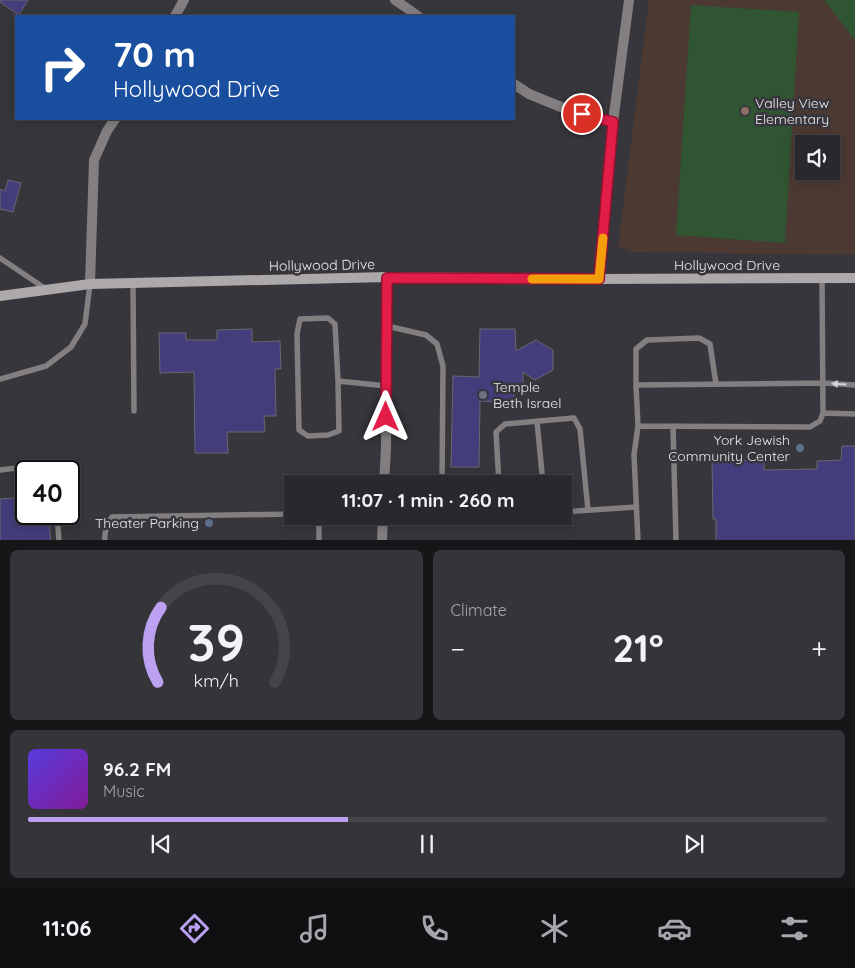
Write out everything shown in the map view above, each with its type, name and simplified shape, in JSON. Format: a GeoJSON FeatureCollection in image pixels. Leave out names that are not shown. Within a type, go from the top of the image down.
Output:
{"type":"FeatureCollection","features":[{"type":"Feature","properties":{"kind":"main road","name":"Hollywood Drive"},"geometry":{"type":"LineString","coordinates":[[0,296],[90,284],[133,283],[387,278],[855,278]]}},
{"type":"Feature","properties":{"kind":"street"},"geometry":{"type":"LineString","coordinates":[[176,15],[184,0]]}},
{"type":"Feature","properties":{"kind":"street"},"geometry":{"type":"LineString","coordinates":[[395,0],[417,15]]}},
{"type":"Feature","properties":{"kind":"street"},"geometry":{"type":"LineString","coordinates":[[599,279],[613,122],[629,0]]}},
{"type":"Feature","properties":{"kind":"street"},"geometry":{"type":"LineString","coordinates":[[515,85],[529,94],[566,109],[613,122]]}},
{"type":"Feature","properties":{"kind":"street"},"geometry":{"type":"LineString","coordinates":[[90,284],[94,160],[107,131],[114,120]]}},
{"type":"Feature","properties":{"kind":"street"},"geometry":{"type":"LineString","coordinates":[[384,475],[387,278]]}},
{"type":"Feature","properties":{"kind":"street"},"geometry":{"type":"LineString","coordinates":[[382,525],[382,540]]}},
{"type":"Feature","properties":{"kind":"lane"},"geometry":{"type":"LineString","coordinates":[[0,258],[47,290]]}},
{"type":"Feature","properties":{"kind":"lane"},"geometry":{"type":"LineString","coordinates":[[638,426],[810,427],[820,421],[823,413],[822,278]]}},
{"type":"Feature","properties":{"kind":"lane"},"geometry":{"type":"LineString","coordinates":[[133,283],[134,411]]}},
{"type":"Feature","properties":{"kind":"lane"},"geometry":{"type":"LineString","coordinates":[[0,379],[46,366],[71,347],[85,324],[90,284]]}},
{"type":"Feature","properties":{"kind":"lane"},"geometry":{"type":"LineString","coordinates":[[300,318],[328,318],[336,324],[338,381],[339,431],[328,435],[308,436],[299,430],[297,334],[300,318]]}},
{"type":"Feature","properties":{"kind":"lane"},"geometry":{"type":"LineString","coordinates":[[387,326],[426,335],[437,344],[443,366],[442,475]]}},
{"type":"Feature","properties":{"kind":"lane"},"geometry":{"type":"LineString","coordinates":[[638,540],[634,455],[638,426],[636,349],[647,340],[699,338],[710,344],[716,384]]}},
{"type":"Feature","properties":{"kind":"lane"},"geometry":{"type":"LineString","coordinates":[[338,381],[387,386]]}},
{"type":"Feature","properties":{"kind":"lane"},"geometry":{"type":"LineString","coordinates":[[636,385],[855,384]]}},
{"type":"Feature","properties":{"kind":"lane"},"geometry":{"type":"LineString","coordinates":[[823,413],[855,414]]}},
{"type":"Feature","properties":{"kind":"lane"},"geometry":{"type":"LineString","coordinates":[[498,475],[496,432],[505,424],[574,418],[580,429],[588,510]]}},
{"type":"Feature","properties":{"kind":"lane"},"geometry":{"type":"LineString","coordinates":[[537,421],[542,475]]}},
{"type":"Feature","properties":{"kind":"lane"},"geometry":{"type":"LineString","coordinates":[[673,426],[676,540]]}},
{"type":"Feature","properties":{"kind":"lane"},"geometry":{"type":"LineString","coordinates":[[0,470],[15,468]]}},
{"type":"Feature","properties":{"kind":"lane"},"geometry":{"type":"LineString","coordinates":[[572,511],[636,507]]}},
{"type":"Feature","properties":{"kind":"lane"},"geometry":{"type":"LineString","coordinates":[[105,540],[106,526],[112,517],[284,514]]}},
{"type":"Feature","properties":{"kind":"lane"},"geometry":{"type":"LineString","coordinates":[[58,525],[59,540]]}},
{"type":"Feature","properties":{"kind":"lane"},"geometry":{"type":"LineString","coordinates":[[319,525],[319,540]]}},
{"type":"Feature","properties":{"kind":"shaded area","name":"Valley View Elementary"},"geometry":{"type":"Polygon","coordinates":[[[649,0],[855,0],[855,255],[630,252],[618,246],[649,0]]]}},
{"type":"Feature","properties":{"kind":"green space"},"geometry":{"type":"Polygon","coordinates":[[[824,0],[855,0],[855,40],[827,4],[824,0]]]}},
{"type":"Feature","properties":{"kind":"green space"},"geometry":{"type":"Polygon","coordinates":[[[691,5],[799,12],[785,243],[676,235],[691,5]]]}},
{"type":"Feature","properties":{"kind":"building"},"geometry":{"type":"Polygon","coordinates":[[[0,0],[28,0],[19,15],[0,2],[0,0]]]}},
{"type":"Feature","properties":{"kind":"building"},"geometry":{"type":"Polygon","coordinates":[[[8,180],[21,183],[13,212],[0,209],[0,189],[5,191],[8,180]]]}},
{"type":"Feature","properties":{"kind":"building"},"geometry":{"type":"Polygon","coordinates":[[[252,329],[252,342],[280,341],[281,369],[275,369],[276,416],[264,416],[265,432],[227,432],[228,453],[195,453],[194,372],[160,373],[159,333],[186,333],[186,340],[217,340],[217,330],[252,329]]]}},
{"type":"Feature","properties":{"kind":"building","name":"Temple Beth Israel"},"geometry":{"type":"Polygon","coordinates":[[[480,329],[515,329],[516,351],[536,340],[553,350],[553,370],[535,380],[523,372],[523,388],[514,388],[514,402],[480,401],[479,467],[451,467],[453,376],[479,377],[480,329]]]}},
{"type":"Feature","properties":{"kind":"building"},"geometry":{"type":"Polygon","coordinates":[[[842,446],[855,446],[855,540],[716,540],[716,519],[713,519],[712,461],[764,460],[764,470],[817,469],[817,461],[841,460],[842,446]]]}},
{"type":"Feature","properties":{"kind":"building"},"geometry":{"type":"Polygon","coordinates":[[[15,498],[15,525],[49,525],[51,540],[0,540],[0,499],[15,498]]]}},
{"type":"Feature","properties":{"kind":"slow traffic"},"geometry":{"type":"LineString","coordinates":[[532,279],[599,279],[603,238]]}},
{"type":"Feature","properties":{"kind":"place","name":"Valley View Elementary"},"geometry":{"type":"Point","coordinates":[745,111]}},
{"type":"Feature","properties":{"kind":"place","name":"Temple Beth Israel"},"geometry":{"type":"Point","coordinates":[483,395]}},
{"type":"Feature","properties":{"kind":"place","name":"York Jewish Community Center"},"geometry":{"type":"Point","coordinates":[800,448]}},
{"type":"Feature","properties":{"kind":"place","name":"Theater Parking"},"geometry":{"type":"Point","coordinates":[209,523]}},
{"type":"Feature","properties":{"kind":"route"},"geometry":{"type":"LineString","coordinates":[[386,417],[387,278],[599,279],[613,122],[582,114]]}}]}
